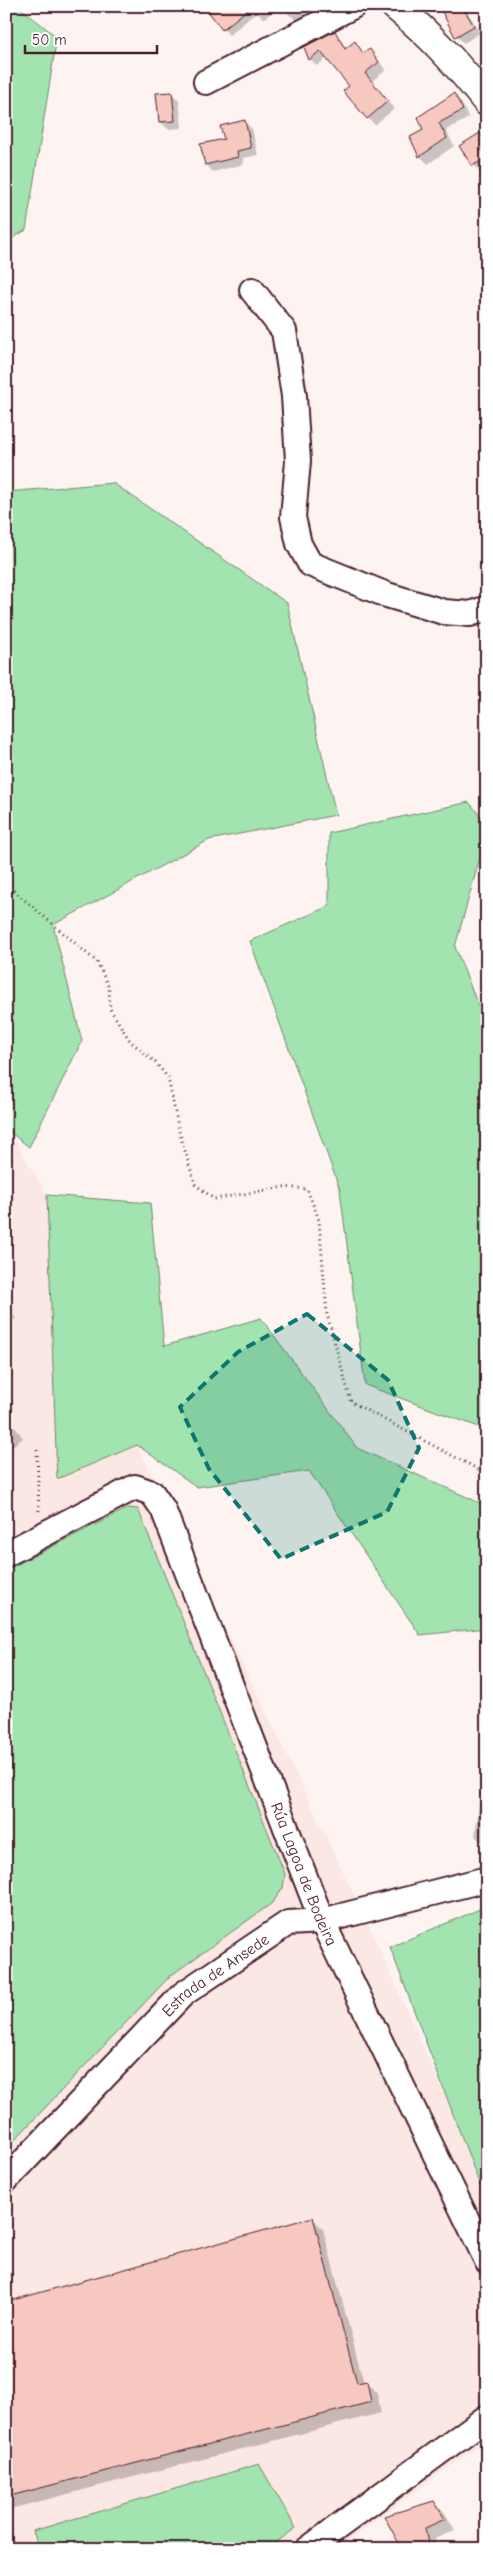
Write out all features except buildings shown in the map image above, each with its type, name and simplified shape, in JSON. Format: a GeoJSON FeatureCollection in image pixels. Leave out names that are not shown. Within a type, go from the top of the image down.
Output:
{"type":"FeatureCollection","features":[{"type":"Feature","properties":{"kind":"main road"},"geometry":{"type":"LineString","coordinates":[[395,6],[453,58],[487,102]]}},
{"type":"Feature","properties":{"kind":"street"},"geometry":{"type":"LineString","coordinates":[[206,82],[353,6]]}},
{"type":"Feature","properties":{"kind":"street"},"geometry":{"type":"LineString","coordinates":[[252,290],[284,331],[294,396],[298,461],[293,518],[299,544],[310,564],[387,595],[444,612],[470,614],[487,608]]}},
{"type":"Feature","properties":{"kind":"street","name":"Rúa Lagoa de Bodeira"},"geometry":{"type":"LineString","coordinates":[[40,1537],[135,1487],[152,1493],[163,1509],[322,1921],[487,2261]]}},
{"type":"Feature","properties":{"kind":"street"},"geometry":{"type":"LineString","coordinates":[[6,1554],[40,1537]]}},
{"type":"Feature","properties":{"kind":"street","name":"Estrada de Ansede"},"geometry":{"type":"LineString","coordinates":[[6,2180],[183,1994],[288,1923],[322,1921],[487,1879]]}},
{"type":"Feature","properties":{"kind":"street"},"geometry":{"type":"LineString","coordinates":[[308,2549],[487,2417]]}},
{"type":"Feature","properties":{"kind":"path"},"geometry":{"type":"LineString","coordinates":[[6,884],[96,962],[109,988],[110,1009],[130,1041],[156,1063],[168,1078],[179,1131],[195,1184],[214,1199],[284,1187],[307,1189],[319,1220],[327,1314],[351,1402],[487,1474]]}},
{"type":"Feature","properties":{"kind":"path"},"geometry":{"type":"LineString","coordinates":[[37,1450],[40,1537]]}},
{"type":"Feature","properties":{"kind":"highlighted area"},"geometry":{"type":"Polygon","coordinates":[[[307,1314],[388,1380],[419,1448],[387,1512],[281,1559],[209,1469],[180,1407],[238,1352],[307,1314]]]}},
{"type":"Feature","properties":{"kind":"shaded area"},"geometry":{"type":"Polygon","coordinates":[[[6,1126],[47,1195],[57,1479],[137,1445],[373,1934],[487,2191],[487,2440],[336,2549],[6,2549],[6,1126]]]}},
{"type":"Feature","properties":{"kind":"green space"},"geometry":{"type":"Polygon","coordinates":[[[6,6],[18,6],[57,37],[26,230],[6,242],[6,6]]]}},
{"type":"Feature","properties":{"kind":"green space"},"geometry":{"type":"Polygon","coordinates":[[[113,483],[287,603],[336,815],[209,840],[53,925],[82,1041],[29,1147],[6,1129],[6,492],[113,483]]]}},
{"type":"Feature","properties":{"kind":"green space"},"geometry":{"type":"Polygon","coordinates":[[[469,802],[487,824],[487,832],[455,947],[487,1028],[487,1430],[365,1385],[340,1190],[250,941],[329,906],[329,833],[469,802]]]}},
{"type":"Feature","properties":{"kind":"green space"},"geometry":{"type":"Polygon","coordinates":[[[47,1195],[150,1203],[164,1346],[261,1318],[357,1448],[487,1506],[487,1628],[420,1635],[309,1471],[197,1487],[137,1445],[57,1479],[47,1195]]]}},
{"type":"Feature","properties":{"kind":"green space"},"geometry":{"type":"Polygon","coordinates":[[[128,1508],[138,1509],[285,1874],[283,1888],[272,1903],[170,1976],[6,2149],[6,1570],[128,1508]]]}},
{"type":"Feature","properties":{"kind":"green space"},"geometry":{"type":"Polygon","coordinates":[[[487,1906],[487,2204],[390,1947],[487,1906]]]}},
{"type":"Feature","properties":{"kind":"green space"},"geometry":{"type":"Polygon","coordinates":[[[259,2464],[296,2528],[267,2549],[39,2549],[33,2531],[259,2464]]]}}]}
